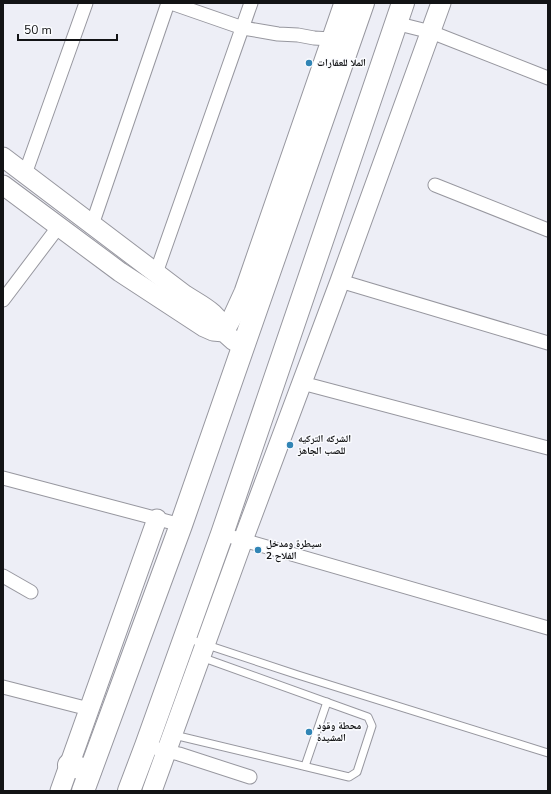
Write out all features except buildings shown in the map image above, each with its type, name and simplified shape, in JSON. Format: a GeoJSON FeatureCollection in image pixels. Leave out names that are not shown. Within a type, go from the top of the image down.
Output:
{"type":"FeatureCollection","features":[{"type":"Feature","properties":{"kind":"highway"},"geometry":{"type":"LineString","coordinates":[[69,765],[86,781],[181,525],[363,3]]}},
{"type":"Feature","properties":{"kind":"highway"},"geometry":{"type":"LineString","coordinates":[[129,791],[162,744],[185,638],[222,534],[399,13]]}},
{"type":"Feature","properties":{"kind":"street"},"geometry":{"type":"LineString","coordinates":[[25,174],[86,3]]}},
{"type":"Feature","properties":{"kind":"street"},"geometry":{"type":"LineString","coordinates":[[92,224],[168,3]]}},
{"type":"Feature","properties":{"kind":"street"},"geometry":{"type":"LineString","coordinates":[[171,3],[243,28],[278,34],[331,39]]}},
{"type":"Feature","properties":{"kind":"street"},"geometry":{"type":"LineString","coordinates":[[156,273],[252,3]]}},
{"type":"Feature","properties":{"kind":"street"},"geometry":{"type":"LineString","coordinates":[[224,332],[244,292],[344,3]]}},
{"type":"Feature","properties":{"kind":"street"},"geometry":{"type":"LineString","coordinates":[[152,791],[162,744],[203,651],[242,540],[340,281],[441,3]]}},
{"type":"Feature","properties":{"kind":"street"},"geometry":{"type":"LineString","coordinates":[[399,13],[431,32],[548,78]]}},
{"type":"Feature","properties":{"kind":"street"},"geometry":{"type":"LineString","coordinates":[[3,157],[156,273],[217,317],[223,327],[224,332],[242,348]]}},
{"type":"Feature","properties":{"kind":"street"},"geometry":{"type":"LineString","coordinates":[[3,185],[120,272],[197,323],[213,331],[224,332]]}},
{"type":"Feature","properties":{"kind":"street"},"geometry":{"type":"LineString","coordinates":[[435,185],[548,230]]}},
{"type":"Feature","properties":{"kind":"street"},"geometry":{"type":"LineString","coordinates":[[3,300],[59,226]]}},
{"type":"Feature","properties":{"kind":"street"},"geometry":{"type":"LineString","coordinates":[[340,281],[548,343]]}},
{"type":"Feature","properties":{"kind":"street"},"geometry":{"type":"LineString","coordinates":[[302,382],[548,448]]}},
{"type":"Feature","properties":{"kind":"street"},"geometry":{"type":"LineString","coordinates":[[3,478],[181,525]]}},
{"type":"Feature","properties":{"kind":"street"},"geometry":{"type":"LineString","coordinates":[[60,791],[157,519]]}},
{"type":"Feature","properties":{"kind":"street"},"geometry":{"type":"LineString","coordinates":[[222,534],[548,628]]}},
{"type":"Feature","properties":{"kind":"street"},"geometry":{"type":"LineString","coordinates":[[3,576],[31,592]]}},
{"type":"Feature","properties":{"kind":"street"},"geometry":{"type":"LineString","coordinates":[[3,687],[89,709]]}},
{"type":"Feature","properties":{"kind":"street"},"geometry":{"type":"LineString","coordinates":[[162,744],[250,777]]}},
{"type":"Feature","properties":{"kind":"lane"},"geometry":{"type":"LineString","coordinates":[[162,744],[305,766],[349,777],[357,772],[372,726],[371,721],[368,718],[203,651],[185,638]]}},
{"type":"Feature","properties":{"kind":"lane"},"geometry":{"type":"LineString","coordinates":[[203,651],[298,675],[548,753]]}},
{"type":"Feature","properties":{"kind":"lane"},"geometry":{"type":"LineString","coordinates":[[305,766],[327,702]]}},
{"type":"Feature","properties":{"kind":"place","name":"الملا للعقارات"},"geometry":{"type":"Point","coordinates":[309,63]}},
{"type":"Feature","properties":{"kind":"place","name":"الشركه التركيه للصب الجاهز"},"geometry":{"type":"Point","coordinates":[290,445]}},
{"type":"Feature","properties":{"kind":"place","name":"سيطرة ومدخل الفلاح 2"},"geometry":{"type":"Point","coordinates":[258,550]}},
{"type":"Feature","properties":{"kind":"place","name":"محطة وقود المشيدة"},"geometry":{"type":"Point","coordinates":[309,732]}}]}
